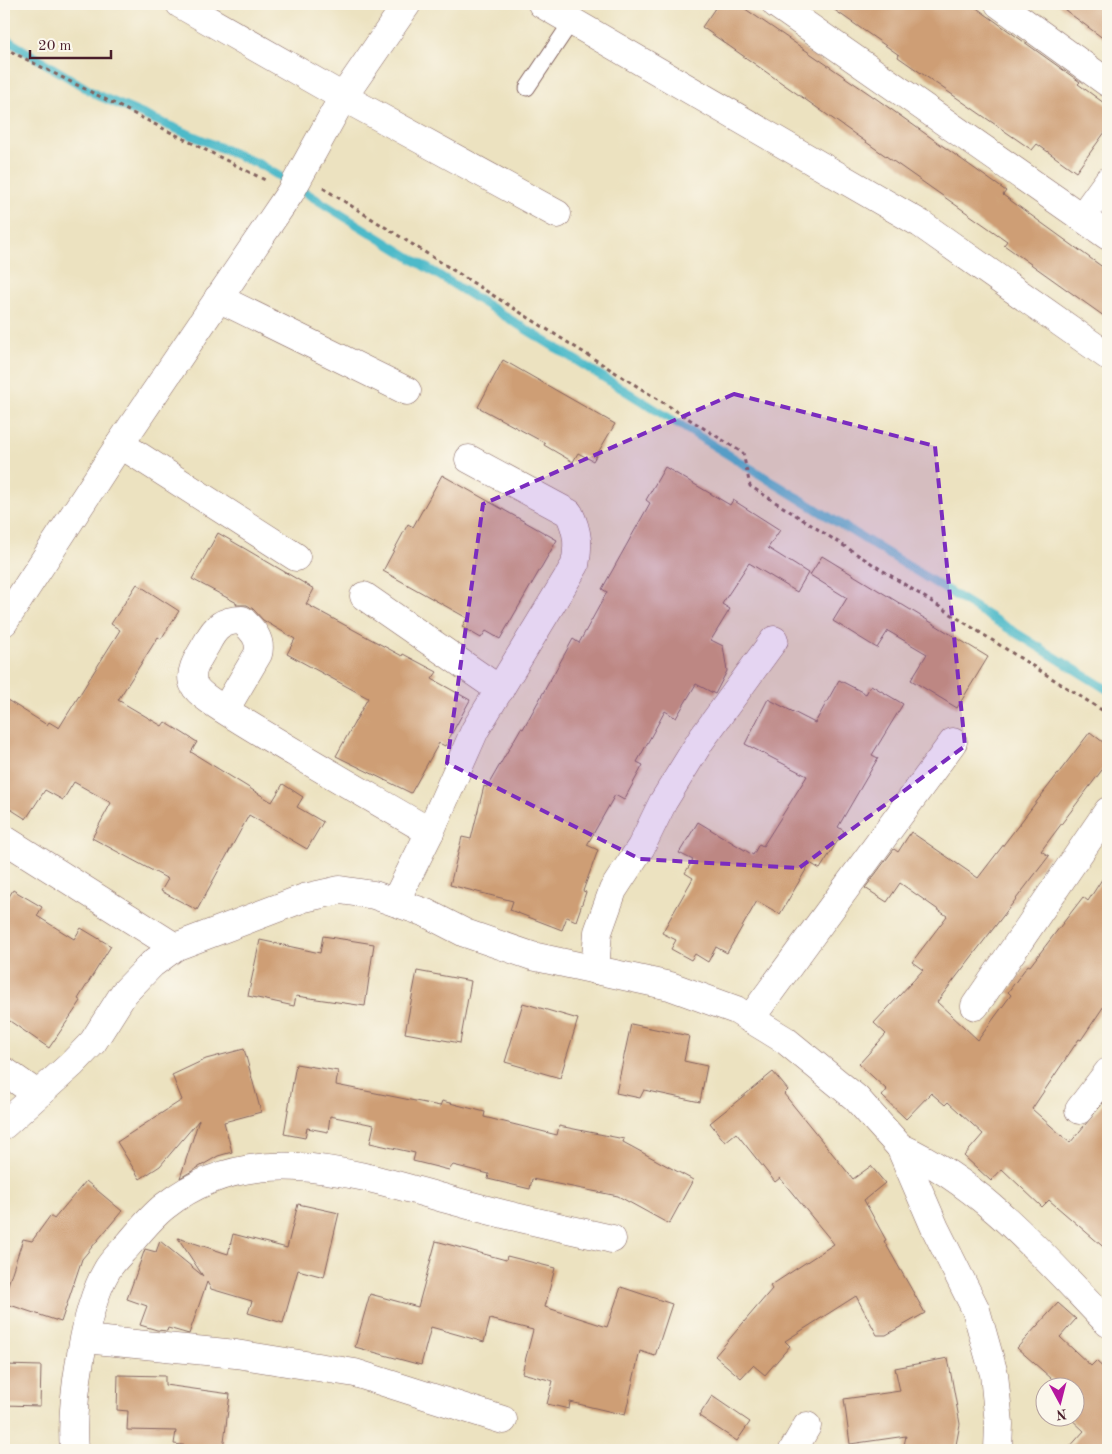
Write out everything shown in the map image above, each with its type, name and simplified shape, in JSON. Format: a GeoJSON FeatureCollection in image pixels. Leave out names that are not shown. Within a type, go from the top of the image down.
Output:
{"type":"FeatureCollection","features":[{"type":"Feature","properties":{"kind":"street"},"geometry":{"type":"LineString","coordinates":[[180,4],[343,97],[557,214]]}},
{"type":"Feature","properties":{"kind":"street"},"geometry":{"type":"LineString","coordinates":[[4,622],[120,444],[296,183],[343,97],[407,4]]}},
{"type":"Feature","properties":{"kind":"street"},"geometry":{"type":"LineString","coordinates":[[542,4],[921,224],[1108,356]]}},
{"type":"Feature","properties":{"kind":"street"},"geometry":{"type":"LineString","coordinates":[[776,4],[1108,236]]}},
{"type":"Feature","properties":{"kind":"street"},"geometry":{"type":"LineString","coordinates":[[999,4],[1108,83]]}},
{"type":"Feature","properties":{"kind":"street"},"geometry":{"type":"LineString","coordinates":[[1082,217],[1108,181]]}},
{"type":"Feature","properties":{"kind":"street"},"geometry":{"type":"LineString","coordinates":[[218,298],[407,391]]}},
{"type":"Feature","properties":{"kind":"street"},"geometry":{"type":"LineString","coordinates":[[120,444],[296,557]]}},
{"type":"Feature","properties":{"kind":"street"},"geometry":{"type":"LineString","coordinates":[[395,902],[430,832],[475,730],[575,565],[579,546],[577,531],[569,513],[469,459]]}},
{"type":"Feature","properties":{"kind":"street"},"geometry":{"type":"LineString","coordinates":[[364,596],[500,690]]}},
{"type":"Feature","properties":{"kind":"street"},"geometry":{"type":"LineString","coordinates":[[595,970],[598,932],[613,890],[641,847],[663,802],[701,740],[774,640]]}},
{"type":"Feature","properties":{"kind":"street"},"geometry":{"type":"LineString","coordinates":[[225,710],[430,832]]}},
{"type":"Feature","properties":{"kind":"street"},"geometry":{"type":"LineString","coordinates":[[750,1019],[953,742]]}},
{"type":"Feature","properties":{"kind":"street"},"geometry":{"type":"LineString","coordinates":[[976,1006],[1105,823]]}},
{"type":"Feature","properties":{"kind":"street"},"geometry":{"type":"LineString","coordinates":[[4,839],[175,947]]}},
{"type":"Feature","properties":{"kind":"street"},"geometry":{"type":"LineString","coordinates":[[4,1125],[72,1064],[93,1042],[124,993],[145,971],[175,947],[304,898],[340,890],[374,895],[426,912],[465,933],[524,954],[670,986],[736,1010],[785,1040],[856,1098],[900,1147],[935,1228],[976,1310],[994,1374],[999,1424],[998,1450]]}},
{"type":"Feature","properties":{"kind":"street"},"geometry":{"type":"LineString","coordinates":[[4,1071],[37,1094]]}},
{"type":"Feature","properties":{"kind":"street"},"geometry":{"type":"LineString","coordinates":[[1079,1110],[1108,1072]]}},
{"type":"Feature","properties":{"kind":"street"},"geometry":{"type":"LineString","coordinates":[[900,1147],[943,1169],[996,1209],[1108,1323]]}},
{"type":"Feature","properties":{"kind":"street"},"geometry":{"type":"LineString","coordinates":[[74,1450],[76,1390],[85,1339],[94,1301],[107,1270],[165,1206],[191,1189],[229,1174],[270,1166],[295,1165],[334,1170],[495,1212],[612,1239]]}},
{"type":"Feature","properties":{"kind":"street"},"geometry":{"type":"LineString","coordinates":[[85,1339],[236,1354],[355,1373],[503,1420]]}},
{"type":"Feature","properties":{"kind":"street"},"geometry":{"type":"LineString","coordinates":[[792,1450],[807,1426]]}},
{"type":"Feature","properties":{"kind":"lane"},"geometry":{"type":"LineString","coordinates":[[527,88],[572,21]]}},
{"type":"Feature","properties":{"kind":"path"},"geometry":{"type":"LineString","coordinates":[[4,48],[296,183],[743,453],[750,486],[1108,714]]}},
{"type":"Feature","properties":{"kind":"highlighted area"},"geometry":{"type":"Polygon","coordinates":[[[734,394],[935,446],[965,746],[799,868],[640,859],[447,763],[483,504],[734,394]]]}},
{"type":"Feature","properties":{"kind":"building"},"geometry":{"type":"Polygon","coordinates":[[[718,4],[738,4],[871,95],[1006,191],[1003,195],[1108,271],[1108,319],[1004,245],[1007,241],[702,27],[718,4]]]}},
{"type":"Feature","properties":{"kind":"building"},"geometry":{"type":"Polygon","coordinates":[[[826,4],[971,4],[1080,82],[1078,84],[1108,106],[1108,128],[1076,172],[1037,144],[1032,150],[898,57],[899,55],[826,4]]]}},
{"type":"Feature","properties":{"kind":"building"},"geometry":{"type":"Polygon","coordinates":[[[1057,4],[1108,4],[1108,42],[1057,4]]]}},
{"type":"Feature","properties":{"kind":"building"},"geometry":{"type":"Polygon","coordinates":[[[503,360],[615,424],[593,461],[578,453],[573,462],[544,445],[545,443],[478,407],[503,360]]]}},
{"type":"Feature","properties":{"kind":"building"},"geometry":{"type":"Polygon","coordinates":[[[665,467],[730,505],[733,500],[780,530],[768,548],[808,573],[797,592],[749,563],[722,604],[730,609],[711,640],[723,646],[727,671],[715,694],[696,684],[676,718],[665,711],[637,762],[643,765],[624,800],[615,795],[587,845],[598,850],[583,891],[586,892],[576,921],[567,917],[562,930],[510,910],[513,901],[450,885],[462,837],[471,839],[484,786],[487,787],[521,728],[523,729],[573,639],[579,643],[607,592],[602,589],[650,503],[646,500],[665,467]]]}},
{"type":"Feature","properties":{"kind":"building"},"geometry":{"type":"Polygon","coordinates":[[[442,475],[557,540],[500,639],[486,631],[481,638],[462,627],[467,618],[383,571],[408,524],[413,527],[442,475]]]}},
{"type":"Feature","properties":{"kind":"building"},"geometry":{"type":"Polygon","coordinates":[[[218,533],[314,589],[306,604],[402,656],[403,654],[437,672],[432,679],[470,700],[445,746],[439,743],[411,793],[336,756],[368,698],[287,654],[295,639],[263,620],[253,609],[247,605],[236,605],[237,603],[192,579],[218,533]]]}},
{"type":"Feature","properties":{"kind":"building"},"geometry":{"type":"Polygon","coordinates":[[[822,556],[988,657],[957,708],[911,680],[927,654],[888,631],[877,648],[833,621],[847,598],[810,575],[822,556]]]}},
{"type":"Feature","properties":{"kind":"building"},"geometry":{"type":"Polygon","coordinates":[[[137,584],[179,611],[161,639],[158,637],[118,700],[162,726],[165,722],[197,742],[191,752],[272,802],[283,784],[303,797],[297,807],[323,822],[307,849],[249,815],[197,910],[161,891],[168,879],[92,838],[111,803],[74,782],[63,800],[45,790],[26,819],[4,805],[4,698],[47,725],[49,722],[59,728],[120,630],[111,624],[137,584]]]}},
{"type":"Feature","properties":{"kind":"building"},"geometry":{"type":"Polygon","coordinates":[[[839,680],[866,694],[871,685],[903,704],[872,755],[878,758],[838,827],[844,831],[820,869],[810,863],[780,914],[757,901],[727,953],[716,947],[708,962],[695,954],[691,960],[671,949],[676,940],[662,933],[693,878],[685,873],[693,860],[679,853],[698,822],[753,855],[759,844],[763,846],[807,776],[745,744],[768,699],[815,723],[839,680]]]}},
{"type":"Feature","properties":{"kind":"building"},"geometry":{"type":"Polygon","coordinates":[[[1090,732],[1108,746],[1108,762],[1041,851],[1049,856],[937,1002],[978,1040],[1011,995],[1008,992],[1028,965],[1030,966],[1083,897],[1088,901],[1108,870],[1108,1000],[1032,1109],[1070,1143],[1108,1097],[1108,1251],[1049,1200],[1042,1207],[1002,1169],[991,1181],[964,1156],[983,1134],[948,1102],[945,1105],[931,1093],[906,1119],[882,1096],[887,1090],[859,1064],[886,1034],[874,1023],[923,970],[912,962],[947,916],[900,883],[887,902],[865,888],[894,849],[898,852],[911,832],[978,878],[1090,732]]]}},
{"type":"Feature","properties":{"kind":"building"},"geometry":{"type":"Polygon","coordinates":[[[13,890],[42,907],[37,916],[74,939],[81,928],[111,946],[78,999],[81,1001],[49,1048],[4,1017],[4,905],[13,890]]]}},
{"type":"Feature","properties":{"kind":"building"},"geometry":{"type":"Polygon","coordinates":[[[323,936],[374,944],[365,1006],[296,996],[294,1006],[248,996],[260,940],[320,953],[323,936]]]}},
{"type":"Feature","properties":{"kind":"building"},"geometry":{"type":"Polygon","coordinates":[[[417,971],[471,981],[460,1043],[405,1033],[417,971]]]}},
{"type":"Feature","properties":{"kind":"building"},"geometry":{"type":"Polygon","coordinates":[[[523,1003],[578,1019],[560,1078],[505,1062],[523,1003]]]}},
{"type":"Feature","properties":{"kind":"building"},"geometry":{"type":"Polygon","coordinates":[[[631,1024],[689,1036],[684,1061],[707,1066],[700,1102],[644,1090],[640,1098],[616,1093],[631,1024]]]}},
{"type":"Feature","properties":{"kind":"building"},"geometry":{"type":"Polygon","coordinates":[[[244,1049],[261,1112],[224,1122],[232,1152],[218,1156],[180,1178],[199,1120],[160,1166],[140,1179],[117,1142],[182,1100],[172,1075],[206,1059],[244,1049]]]}},
{"type":"Feature","properties":{"kind":"building"},"geometry":{"type":"Polygon","coordinates":[[[296,1064],[338,1071],[336,1085],[440,1106],[442,1101],[485,1112],[484,1117],[557,1135],[559,1126],[624,1139],[623,1142],[693,1180],[669,1224],[618,1196],[532,1179],[530,1189],[488,1179],[489,1174],[453,1165],[449,1170],[413,1161],[415,1153],[370,1143],[374,1125],[330,1116],[328,1132],[307,1128],[305,1138],[284,1134],[296,1064]]]}},
{"type":"Feature","properties":{"kind":"building"},"geometry":{"type":"Polygon","coordinates":[[[773,1072],[788,1090],[784,1094],[853,1179],[871,1166],[885,1183],[864,1200],[886,1240],[884,1241],[925,1313],[886,1335],[877,1335],[856,1296],[785,1341],[790,1346],[765,1375],[753,1365],[741,1378],[715,1356],[772,1289],[770,1286],[834,1244],[780,1178],[775,1182],[736,1133],[725,1142],[710,1123],[773,1072]]]}},
{"type":"Feature","properties":{"kind":"building"},"geometry":{"type":"Polygon","coordinates":[[[86,1181],[122,1211],[82,1259],[61,1322],[4,1303],[4,1297],[23,1239],[32,1241],[50,1216],[54,1219],[86,1181]]]}},
{"type":"Feature","properties":{"kind":"building"},"geometry":{"type":"Polygon","coordinates":[[[298,1204],[339,1213],[324,1277],[298,1270],[283,1323],[248,1313],[252,1301],[211,1289],[207,1282],[189,1334],[168,1328],[167,1331],[157,1330],[140,1325],[147,1306],[127,1299],[145,1249],[156,1252],[160,1241],[203,1276],[178,1238],[228,1254],[233,1234],[287,1248],[298,1204]]]}},
{"type":"Feature","properties":{"kind":"building"},"geometry":{"type":"Polygon","coordinates":[[[436,1241],[506,1260],[507,1256],[555,1268],[545,1307],[607,1327],[621,1287],[672,1304],[655,1356],[640,1351],[625,1415],[570,1402],[569,1409],[547,1404],[553,1381],[522,1373],[533,1330],[490,1319],[484,1342],[431,1327],[421,1365],[355,1347],[370,1294],[418,1307],[436,1241]]]}},
{"type":"Feature","properties":{"kind":"building"},"geometry":{"type":"Polygon","coordinates":[[[1058,1303],[1076,1319],[1060,1337],[1091,1366],[1096,1361],[1108,1372],[1108,1450],[1101,1446],[1097,1450],[1067,1450],[1084,1431],[1079,1426],[1084,1426],[1084,1376],[1049,1376],[1017,1348],[1058,1303]]]}},
{"type":"Feature","properties":{"kind":"building"},"geometry":{"type":"Polygon","coordinates":[[[948,1358],[960,1424],[955,1450],[903,1450],[906,1436],[850,1444],[844,1399],[900,1391],[895,1368],[948,1358]]]}},
{"type":"Feature","properties":{"kind":"building"},"geometry":{"type":"Polygon","coordinates":[[[4,1365],[41,1366],[40,1406],[4,1405],[4,1365]]]}},
{"type":"Feature","properties":{"kind":"building"},"geometry":{"type":"Polygon","coordinates":[[[118,1375],[165,1376],[165,1385],[230,1394],[223,1450],[174,1444],[176,1431],[127,1430],[128,1411],[117,1410],[118,1375]]]}},
{"type":"Feature","properties":{"kind":"building"},"geometry":{"type":"Polygon","coordinates":[[[712,1396],[750,1422],[737,1441],[699,1416],[712,1396]]]}},
{"type":"Feature","properties":{"kind":"waterway"},"geometry":{"type":"LineString","coordinates":[[4,38],[97,95],[261,165],[1108,690]]}}]}
